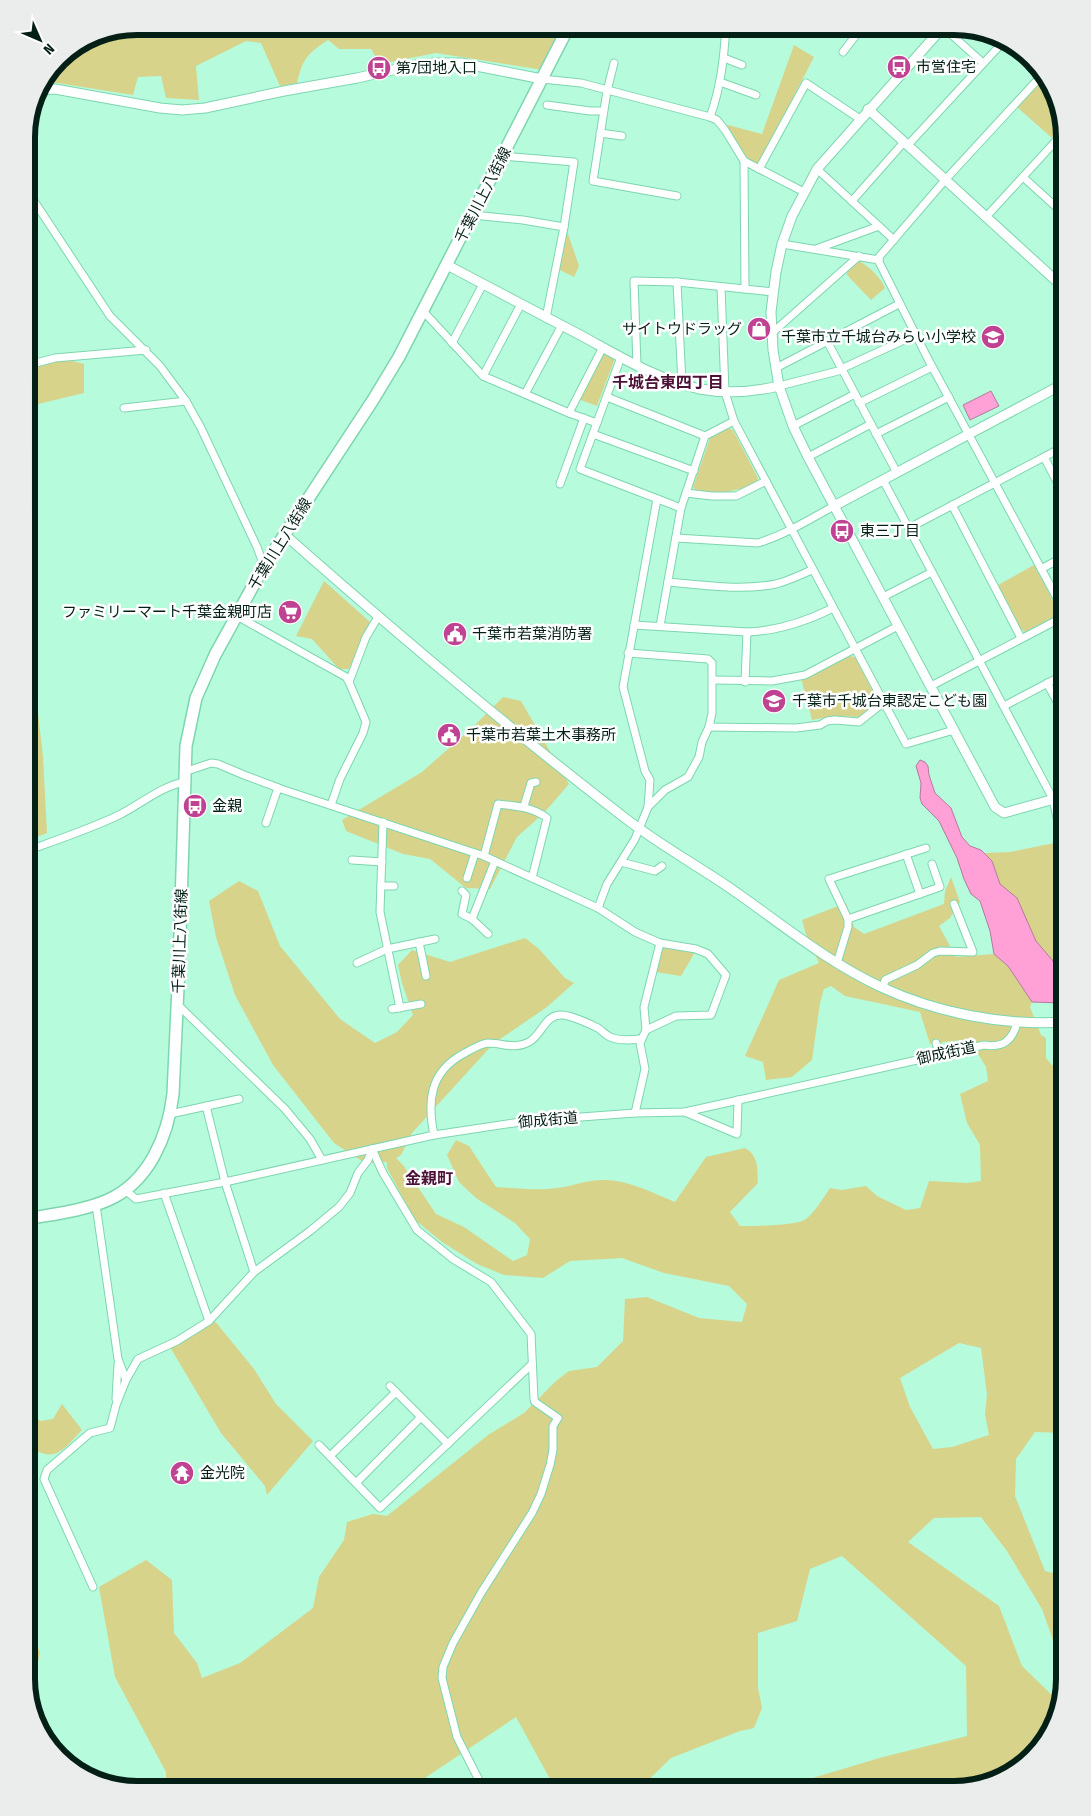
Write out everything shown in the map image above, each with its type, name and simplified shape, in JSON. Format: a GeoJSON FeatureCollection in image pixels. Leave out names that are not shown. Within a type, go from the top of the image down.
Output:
{"type":"FeatureCollection","features":[{"type":"Feature","properties":{"kind":"main road","name":"千葉川上八街線"},"geometry":{"type":"LineString","coordinates":[[125,1190],[146,1169],[156,1153],[170,1114],[173,1094],[184,777],[187,738],[196,698],[208,669],[264,566],[386,380],[473,215],[564,35]]}},
{"type":"Feature","properties":{"kind":"main road"},"geometry":{"type":"LineString","coordinates":[[35,1217],[96,1205],[115,1197],[125,1190]]}},
{"type":"Feature","properties":{"kind":"street"},"geometry":{"type":"LineString","coordinates":[[710,117],[720,82],[725,35]]}},
{"type":"Feature","properties":{"kind":"street"},"geometry":{"type":"LineString","coordinates":[[843,52],[856,35]]}},
{"type":"Feature","properties":{"kind":"street"},"geometry":{"type":"LineString","coordinates":[[936,35],[860,118],[817,169],[792,216],[782,244],[773,292],[771,312],[776,368],[779,386],[793,426],[808,457],[995,806],[1004,813],[1056,798]]}},
{"type":"Feature","properties":{"kind":"street"},"geometry":{"type":"LineString","coordinates":[[952,35],[983,63]]}},
{"type":"Feature","properties":{"kind":"street"},"geometry":{"type":"LineString","coordinates":[[852,201],[999,46]]}},
{"type":"Feature","properties":{"kind":"street"},"geometry":{"type":"LineString","coordinates":[[724,58],[742,65]]}},
{"type":"Feature","properties":{"kind":"street"},"geometry":{"type":"LineString","coordinates":[[47,89],[55,89],[160,108],[182,110],[204,108],[357,78],[415,64],[436,62],[461,63],[542,79],[581,84],[710,117],[717,120],[725,130],[744,161],[804,192]]}},
{"type":"Feature","properties":{"kind":"street"},"geometry":{"type":"LineString","coordinates":[[614,63],[607,91],[593,181],[676,196]]}},
{"type":"Feature","properties":{"kind":"street"},"geometry":{"type":"LineString","coordinates":[[612,74],[620,75]]}},
{"type":"Feature","properties":{"kind":"street"},"geometry":{"type":"LineString","coordinates":[[1038,79],[946,180],[879,257],[879,260],[880,266],[932,367],[1056,598]]}},
{"type":"Feature","properties":{"kind":"street"},"geometry":{"type":"LineString","coordinates":[[720,82],[756,95]]}},
{"type":"Feature","properties":{"kind":"street"},"geometry":{"type":"LineString","coordinates":[[759,169],[806,83],[860,118]]}},
{"type":"Feature","properties":{"kind":"street"},"geometry":{"type":"LineString","coordinates":[[547,105],[604,112]]}},
{"type":"Feature","properties":{"kind":"street"},"geometry":{"type":"LineString","coordinates":[[868,109],[1056,281]]}},
{"type":"Feature","properties":{"kind":"street"},"geometry":{"type":"LineString","coordinates":[[600,133],[622,136]]}},
{"type":"Feature","properties":{"kind":"street"},"geometry":{"type":"LineString","coordinates":[[986,217],[1056,141]]}},
{"type":"Feature","properties":{"kind":"street"},"geometry":{"type":"LineString","coordinates":[[503,156],[574,162],[564,227],[546,318]]}},
{"type":"Feature","properties":{"kind":"street"},"geometry":{"type":"LineString","coordinates":[[744,161],[745,289]]}},
{"type":"Feature","properties":{"kind":"street"},"geometry":{"type":"LineString","coordinates":[[817,169],[894,240]]}},
{"type":"Feature","properties":{"kind":"street"},"geometry":{"type":"LineString","coordinates":[[1023,177],[1056,205]]}},
{"type":"Feature","properties":{"kind":"street"},"geometry":{"type":"LineString","coordinates":[[35,203],[110,316],[130,338],[146,350],[186,401],[202,428],[264,566]]}},
{"type":"Feature","properties":{"kind":"street"},"geometry":{"type":"LineString","coordinates":[[473,215],[523,220],[564,227]]}},
{"type":"Feature","properties":{"kind":"street"},"geometry":{"type":"LineString","coordinates":[[814,249],[879,226]]}},
{"type":"Feature","properties":{"kind":"street"},"geometry":{"type":"LineString","coordinates":[[782,244],[879,260]]}},
{"type":"Feature","properties":{"kind":"street"},"geometry":{"type":"LineString","coordinates":[[772,333],[859,256]]}},
{"type":"Feature","properties":{"kind":"street"},"geometry":{"type":"LineString","coordinates":[[447,265],[637,365],[664,378],[700,389],[746,392],[779,386],[842,369],[915,334]]}},
{"type":"Feature","properties":{"kind":"street"},"geometry":{"type":"LineString","coordinates":[[637,365],[634,281],[678,282],[773,292]]}},
{"type":"Feature","properties":{"kind":"street"},"geometry":{"type":"LineString","coordinates":[[678,282],[682,384]]}},
{"type":"Feature","properties":{"kind":"street"},"geometry":{"type":"LineString","coordinates":[[452,343],[483,284]]}},
{"type":"Feature","properties":{"kind":"street"},"geometry":{"type":"LineString","coordinates":[[721,287],[725,392],[734,421],[812,570],[906,744],[954,730]]}},
{"type":"Feature","properties":{"kind":"street"},"geometry":{"type":"LineString","coordinates":[[483,376],[521,304]]}},
{"type":"Feature","properties":{"kind":"street"},"geometry":{"type":"LineString","coordinates":[[776,368],[899,304]]}},
{"type":"Feature","properties":{"kind":"street"},"geometry":{"type":"LineString","coordinates":[[423,311],[483,376],[597,423]]}},
{"type":"Feature","properties":{"kind":"street"},"geometry":{"type":"LineString","coordinates":[[525,394],[562,325]]}},
{"type":"Feature","properties":{"kind":"street"},"geometry":{"type":"LineString","coordinates":[[827,342],[896,473]]}},
{"type":"Feature","properties":{"kind":"street"},"geometry":{"type":"LineString","coordinates":[[569,413],[603,347]]}},
{"type":"Feature","properties":{"kind":"street"},"geometry":{"type":"LineString","coordinates":[[35,364],[55,358],[146,350]]}},
{"type":"Feature","properties":{"kind":"street"},"geometry":{"type":"LineString","coordinates":[[621,357],[580,469],[681,508]]}},
{"type":"Feature","properties":{"kind":"street"},"geometry":{"type":"LineString","coordinates":[[859,403],[932,367]]}},
{"type":"Feature","properties":{"kind":"street"},"geometry":{"type":"LineString","coordinates":[[676,538],[758,542],[771,539],[1056,388]]}},
{"type":"Feature","properties":{"kind":"street"},"geometry":{"type":"LineString","coordinates":[[793,426],[855,394]]}},
{"type":"Feature","properties":{"kind":"street"},"geometry":{"type":"LineString","coordinates":[[607,397],[705,436]]}},
{"type":"Feature","properties":{"kind":"street"},"geometry":{"type":"LineString","coordinates":[[876,434],[948,397]]}},
{"type":"Feature","properties":{"kind":"street"},"geometry":{"type":"LineString","coordinates":[[124,408],[186,401]]}},
{"type":"Feature","properties":{"kind":"street"},"geometry":{"type":"LineString","coordinates":[[560,484],[584,418]]}},
{"type":"Feature","properties":{"kind":"street"},"geometry":{"type":"LineString","coordinates":[[660,626],[681,508],[705,436],[734,421]]}},
{"type":"Feature","properties":{"kind":"street"},"geometry":{"type":"LineString","coordinates":[[808,457],[871,424]]}},
{"type":"Feature","properties":{"kind":"street"},"geometry":{"type":"LineString","coordinates":[[593,434],[694,471]]}},
{"type":"Feature","properties":{"kind":"street"},"geometry":{"type":"LineString","coordinates":[[909,528],[1056,451]]}},
{"type":"Feature","properties":{"kind":"street"},"geometry":{"type":"LineString","coordinates":[[1044,457],[1056,480]]}},
{"type":"Feature","properties":{"kind":"street"},"geometry":{"type":"LineString","coordinates":[[883,480],[1053,799],[1056,813]]}},
{"type":"Feature","properties":{"kind":"street"},"geometry":{"type":"LineString","coordinates":[[686,493],[718,497],[736,496],[766,481]]}},
{"type":"Feature","properties":{"kind":"street"},"geometry":{"type":"LineString","coordinates":[[598,908],[607,884],[635,839],[648,807],[650,780],[645,771],[623,687],[657,499]]}},
{"type":"Feature","properties":{"kind":"street"},"geometry":{"type":"LineString","coordinates":[[952,505],[1021,638]]}},
{"type":"Feature","properties":{"kind":"street"},"geometry":{"type":"LineString","coordinates":[[284,534],[378,617],[627,820],[837,964],[883,988],[947,1009],[1017,1022],[1056,1022]]}},
{"type":"Feature","properties":{"kind":"street"},"geometry":{"type":"LineString","coordinates":[[1041,569],[1056,561]]}},
{"type":"Feature","properties":{"kind":"street"},"geometry":{"type":"LineString","coordinates":[[668,582],[738,587],[761,586],[778,584],[812,570]]}},
{"type":"Feature","properties":{"kind":"street"},"geometry":{"type":"LineString","coordinates":[[883,597],[932,572]]}},
{"type":"Feature","properties":{"kind":"street"},"geometry":{"type":"LineString","coordinates":[[634,625],[747,632],[766,631],[810,620],[833,608]]}},
{"type":"Feature","properties":{"kind":"street"},"geometry":{"type":"LineString","coordinates":[[237,616],[346,677],[349,682],[366,722],[364,733],[340,780],[331,805]]}},
{"type":"Feature","properties":{"kind":"street"},"geometry":{"type":"LineString","coordinates":[[349,682],[366,637],[378,617]]}},
{"type":"Feature","properties":{"kind":"street"},"geometry":{"type":"LineString","coordinates":[[931,686],[1056,620]]}},
{"type":"Feature","properties":{"kind":"street"},"geometry":{"type":"LineString","coordinates":[[713,680],[772,681],[805,675],[856,650],[898,626]]}},
{"type":"Feature","properties":{"kind":"street"},"geometry":{"type":"LineString","coordinates":[[745,682],[747,632]]}},
{"type":"Feature","properties":{"kind":"street"},"geometry":{"type":"LineString","coordinates":[[628,653],[708,659],[712,663],[713,680],[709,727],[702,742],[699,757],[688,777],[665,790],[648,807]]}},
{"type":"Feature","properties":{"kind":"street"},"geometry":{"type":"LineString","coordinates":[[1004,706],[1056,679]]}},
{"type":"Feature","properties":{"kind":"street"},"geometry":{"type":"LineString","coordinates":[[1047,684],[1056,700]]}},
{"type":"Feature","properties":{"kind":"street"},"geometry":{"type":"LineString","coordinates":[[709,727],[796,728],[820,725],[827,721],[835,720],[859,722],[884,702]]}},
{"type":"Feature","properties":{"kind":"street"},"geometry":{"type":"LineString","coordinates":[[35,848],[104,822],[211,763],[218,764],[278,788],[484,856],[598,908],[635,932],[660,943],[696,949],[708,954],[726,975],[711,1015],[676,1016],[646,1030],[640,1039],[645,1068],[634,1113]]}},
{"type":"Feature","properties":{"kind":"street"},"geometry":{"type":"LineString","coordinates":[[524,806],[531,783],[536,782]]}},
{"type":"Feature","properties":{"kind":"street"},"geometry":{"type":"LineString","coordinates":[[266,823],[278,788]]}},
{"type":"Feature","properties":{"kind":"street"},"geometry":{"type":"LineString","coordinates":[[484,856],[498,804],[524,806],[547,818],[532,878]]}},
{"type":"Feature","properties":{"kind":"street"},"geometry":{"type":"LineString","coordinates":[[383,822],[380,912],[400,1008]]}},
{"type":"Feature","properties":{"kind":"street"},"geometry":{"type":"LineString","coordinates":[[837,964],[848,927],[848,919],[829,879],[926,848]]}},
{"type":"Feature","properties":{"kind":"street"},"geometry":{"type":"LineString","coordinates":[[466,878],[475,853]]}},
{"type":"Feature","properties":{"kind":"street"},"geometry":{"type":"LineString","coordinates":[[906,854],[920,894]]}},
{"type":"Feature","properties":{"kind":"street"},"geometry":{"type":"LineString","coordinates":[[352,860],[382,862]]}},
{"type":"Feature","properties":{"kind":"street"},"geometry":{"type":"LineString","coordinates":[[472,919],[495,861]]}},
{"type":"Feature","properties":{"kind":"street"},"geometry":{"type":"LineString","coordinates":[[621,862],[656,871],[662,866]]}},
{"type":"Feature","properties":{"kind":"street"},"geometry":{"type":"LineString","coordinates":[[848,919],[940,887],[932,864]]}},
{"type":"Feature","properties":{"kind":"street"},"geometry":{"type":"LineString","coordinates":[[381,886],[394,886]]}},
{"type":"Feature","properties":{"kind":"street"},"geometry":{"type":"LineString","coordinates":[[462,892],[466,895],[462,914],[472,919],[488,934]]}},
{"type":"Feature","properties":{"kind":"street"},"geometry":{"type":"LineString","coordinates":[[883,988],[886,980],[918,965],[933,953],[940,951],[973,952],[954,904]]}},
{"type":"Feature","properties":{"kind":"street"},"geometry":{"type":"LineString","coordinates":[[357,963],[387,949],[435,938]]}},
{"type":"Feature","properties":{"kind":"street"},"geometry":{"type":"LineString","coordinates":[[419,942],[426,976]]}},
{"type":"Feature","properties":{"kind":"street"},"geometry":{"type":"LineString","coordinates":[[646,1030],[644,1007],[660,943]]}},
{"type":"Feature","properties":{"kind":"street"},"geometry":{"type":"LineString","coordinates":[[177,1004],[285,1110],[310,1139],[322,1160]]}},
{"type":"Feature","properties":{"kind":"street"},"geometry":{"type":"LineString","coordinates":[[392,1010],[421,1004]]}},
{"type":"Feature","properties":{"kind":"street"},"geometry":{"type":"LineString","coordinates":[[434,1135],[432,1122],[433,1086],[448,1064],[478,1046],[488,1043],[514,1047],[528,1043],[535,1038],[549,1019],[556,1015],[565,1014],[598,1028],[610,1037],[622,1040],[640,1039]]}},
{"type":"Feature","properties":{"kind":"street","name":"御成街道"},"geometry":{"type":"LineString","coordinates":[[125,1190],[136,1199],[225,1182],[434,1135],[527,1121],[634,1113],[685,1112],[940,1054],[984,1045],[994,1047],[1001,1045],[1012,1037],[1017,1022]]}},
{"type":"Feature","properties":{"kind":"street"},"geometry":{"type":"LineString","coordinates":[[936,1043],[940,1054]]}},
{"type":"Feature","properties":{"kind":"street"},"geometry":{"type":"LineString","coordinates":[[170,1114],[239,1099]]}},
{"type":"Feature","properties":{"kind":"street"},"geometry":{"type":"LineString","coordinates":[[685,1112],[737,1134],[738,1100]]}},
{"type":"Feature","properties":{"kind":"street"},"geometry":{"type":"LineString","coordinates":[[206,1106],[225,1182],[254,1272]]}},
{"type":"Feature","properties":{"kind":"street"},"geometry":{"type":"LineString","coordinates":[[93,1587],[44,1479],[47,1470],[90,1433],[110,1428],[116,1405],[126,1380],[138,1359],[177,1341],[209,1321],[254,1272],[310,1231],[338,1207],[350,1193],[358,1173],[368,1160],[372,1149]]}},
{"type":"Feature","properties":{"kind":"street"},"geometry":{"type":"LineString","coordinates":[[372,1149],[383,1173],[417,1230],[453,1259],[491,1282],[531,1334],[536,1402],[558,1418],[553,1426],[553,1450],[541,1494],[532,1513],[481,1593],[453,1643],[443,1667],[442,1678],[457,1737],[479,1781]]}},
{"type":"Feature","properties":{"kind":"street"},"geometry":{"type":"LineString","coordinates":[[164,1194],[209,1321]]}},
{"type":"Feature","properties":{"kind":"street"},"geometry":{"type":"LineString","coordinates":[[96,1205],[118,1359],[116,1405]]}},
{"type":"Feature","properties":{"kind":"street"},"geometry":{"type":"LineString","coordinates":[[118,1359],[126,1380]]}},
{"type":"Feature","properties":{"kind":"street"},"geometry":{"type":"LineString","coordinates":[[319,1445],[380,1508],[532,1364]]}},
{"type":"Feature","properties":{"kind":"street"},"geometry":{"type":"LineString","coordinates":[[390,1386],[448,1444]]}},
{"type":"Feature","properties":{"kind":"street"},"geometry":{"type":"LineString","coordinates":[[330,1456],[396,1392]]}},
{"type":"Feature","properties":{"kind":"street"},"geometry":{"type":"LineString","coordinates":[[356,1483],[421,1417]]}},
{"type":"Feature","properties":{"kind":"shaded area"},"geometry":{"type":"Polygon","coordinates":[[[130,35],[560,35],[543,70],[436,53],[380,64],[371,49],[339,49],[328,40],[307,57],[301,68],[297,83],[280,86],[261,43],[246,41],[196,66],[199,100],[166,98],[161,76],[138,77],[133,95],[51,83],[65,65],[80,52],[111,38],[130,35]]]}},
{"type":"Feature","properties":{"kind":"shaded area"},"geometry":{"type":"Polygon","coordinates":[[[794,45],[814,57],[760,162],[756,163],[745,157],[724,124],[762,134],[794,45]]]}},
{"type":"Feature","properties":{"kind":"shaded area"},"geometry":{"type":"Polygon","coordinates":[[[1040,82],[1051,104],[1056,134],[1052,138],[1017,107],[1040,82]]]}},
{"type":"Feature","properties":{"kind":"shaded area"},"geometry":{"type":"Polygon","coordinates":[[[566,228],[579,266],[574,277],[558,269],[566,228]]]}},
{"type":"Feature","properties":{"kind":"shaded area"},"geometry":{"type":"Polygon","coordinates":[[[859,261],[881,280],[885,288],[871,300],[847,275],[847,272],[859,261]]]}},
{"type":"Feature","properties":{"kind":"shaded area"},"geometry":{"type":"Polygon","coordinates":[[[605,354],[613,358],[614,361],[597,406],[578,399],[601,356],[605,354]]]}},
{"type":"Feature","properties":{"kind":"shaded area"},"geometry":{"type":"Polygon","coordinates":[[[61,358],[84,364],[84,393],[35,405],[35,365],[61,358]]]}},
{"type":"Feature","properties":{"kind":"shaded area"},"geometry":{"type":"Polygon","coordinates":[[[991,391],[999,406],[970,420],[963,405],[991,391]]]}},
{"type":"Feature","properties":{"kind":"shaded area"},"geometry":{"type":"Polygon","coordinates":[[[728,428],[733,430],[758,478],[757,482],[727,492],[696,491],[693,487],[710,438],[728,428]]]}},
{"type":"Feature","properties":{"kind":"shaded area"},"geometry":{"type":"Polygon","coordinates":[[[1034,565],[1056,606],[1056,616],[1025,632],[1020,628],[998,585],[1034,565]]]}},
{"type":"Feature","properties":{"kind":"shaded area"},"geometry":{"type":"Polygon","coordinates":[[[324,581],[370,622],[349,669],[339,669],[312,639],[296,636],[324,581]]]}},
{"type":"Feature","properties":{"kind":"shaded area"},"geometry":{"type":"Polygon","coordinates":[[[851,656],[856,658],[878,702],[860,717],[833,716],[812,720],[801,678],[851,656]]]}},
{"type":"Feature","properties":{"kind":"shaded area"},"geometry":{"type":"Polygon","coordinates":[[[35,686],[43,757],[47,833],[35,838],[35,686]]]}},
{"type":"Feature","properties":{"kind":"shaded area"},"geometry":{"type":"Polygon","coordinates":[[[503,697],[521,701],[569,784],[544,813],[517,837],[490,889],[466,888],[430,859],[403,854],[346,831],[342,820],[422,772],[474,726],[503,697]]]}},
{"type":"Feature","properties":{"kind":"shaded area"},"geometry":{"type":"Polygon","coordinates":[[[920,760],[925,762],[928,766],[935,793],[951,808],[962,837],[970,846],[981,850],[992,861],[1000,884],[1017,898],[1036,941],[1053,961],[1056,968],[1056,1003],[1032,1002],[1008,966],[994,954],[990,931],[980,901],[971,894],[957,858],[939,821],[922,804],[920,798],[921,783],[916,766],[920,760]]]}},
{"type":"Feature","properties":{"kind":"shaded area"},"geometry":{"type":"Polygon","coordinates":[[[1056,843],[1056,968],[1053,961],[1036,941],[1017,898],[1000,884],[985,853],[1010,852],[1056,843]]]}},
{"type":"Feature","properties":{"kind":"shaded area"},"geometry":{"type":"Polygon","coordinates":[[[951,877],[960,902],[950,918],[939,926],[956,957],[994,954],[1008,966],[1032,1002],[1030,1007],[1041,1035],[1046,1038],[1046,1058],[1056,1070],[1056,1433],[1035,1432],[1016,1459],[1015,1496],[1045,1571],[1056,1574],[1056,1649],[1042,1609],[1007,1551],[981,1517],[934,1518],[908,1542],[999,1606],[1022,1666],[1054,1697],[1051,1712],[1039,1736],[1031,1746],[1011,1764],[987,1776],[974,1779],[954,1781],[802,1781],[883,1757],[967,1736],[966,1666],[842,1556],[810,1569],[797,1621],[758,1633],[758,1688],[762,1708],[754,1728],[740,1731],[671,1758],[647,1781],[551,1781],[516,1717],[420,1781],[166,1781],[166,1772],[115,1677],[99,1587],[146,1560],[172,1580],[174,1633],[197,1663],[202,1678],[240,1663],[313,1608],[319,1577],[344,1540],[347,1522],[373,1514],[387,1516],[488,1435],[524,1413],[556,1381],[569,1371],[597,1367],[623,1341],[625,1299],[647,1297],[699,1318],[742,1322],[747,1304],[729,1286],[664,1273],[622,1258],[570,1261],[543,1278],[504,1275],[477,1264],[442,1242],[414,1219],[387,1168],[387,1162],[365,1163],[334,1143],[273,1065],[235,995],[216,937],[209,901],[239,881],[258,891],[280,946],[340,1019],[375,1043],[397,1032],[413,1015],[398,965],[412,950],[450,962],[525,938],[539,949],[565,978],[574,983],[547,1007],[493,1044],[412,1133],[401,1155],[396,1158],[403,1165],[436,1214],[464,1227],[513,1261],[527,1255],[530,1239],[515,1223],[476,1198],[459,1182],[447,1155],[456,1140],[469,1146],[496,1187],[549,1189],[606,1180],[633,1185],[675,1202],[706,1157],[745,1148],[750,1151],[755,1159],[758,1183],[730,1212],[740,1226],[794,1223],[806,1219],[830,1188],[842,1190],[866,1186],[877,1196],[906,1210],[920,1208],[929,1181],[967,1183],[981,1181],[980,1145],[967,1123],[960,1094],[988,1081],[986,1067],[969,1039],[930,1044],[920,1012],[845,996],[831,986],[824,989],[820,1003],[812,1060],[792,1077],[766,1080],[763,1062],[745,1056],[779,980],[819,963],[802,920],[846,903],[854,927],[864,934],[944,904],[945,891],[951,877]],[[959,1343],[900,1378],[910,1407],[933,1449],[952,1447],[989,1435],[985,1414],[987,1394],[981,1348],[959,1343]]]}},
{"type":"Feature","properties":{"kind":"shaded area"},"geometry":{"type":"Polygon","coordinates":[[[663,945],[695,952],[681,976],[655,972],[663,945]]]}},
{"type":"Feature","properties":{"kind":"shaded area"},"geometry":{"type":"Polygon","coordinates":[[[214,1320],[254,1369],[276,1404],[313,1441],[267,1495],[265,1486],[221,1433],[170,1347],[214,1320]]]}},
{"type":"Feature","properties":{"kind":"shaded area"},"geometry":{"type":"Polygon","coordinates":[[[62,1404],[82,1430],[61,1451],[51,1454],[35,1450],[35,1418],[41,1421],[53,1419],[62,1404]]]}},
{"type":"Feature","properties":{"kind":"shaded area"},"geometry":{"type":"Polygon","coordinates":[[[35,1643],[40,1652],[35,1678],[35,1643]]]}},
{"type":"Feature","properties":{"kind":"place","name":"市営住宅"},"geometry":{"type":"Point","coordinates":[899,67]}},
{"type":"Feature","properties":{"kind":"place","name":"第7団地入口"},"geometry":{"type":"Point","coordinates":[379,68]}},
{"type":"Feature","properties":{"kind":"place","name":"サイトウドラッグ"},"geometry":{"type":"Point","coordinates":[759,329]}},
{"type":"Feature","properties":{"kind":"place","name":"千葉市立千城台みらい小学校"},"geometry":{"type":"Point","coordinates":[993,337]}},
{"type":"Feature","properties":{"kind":"place","name":"東三丁目"},"geometry":{"type":"Point","coordinates":[842,531]}},
{"type":"Feature","properties":{"kind":"place","name":"ファミリーマート千葉金親町店"},"geometry":{"type":"Point","coordinates":[290,612]}},
{"type":"Feature","properties":{"kind":"place","name":"千葉市若葉消防署"},"geometry":{"type":"Point","coordinates":[455,634]}},
{"type":"Feature","properties":{"kind":"place","name":"千葉市千城台東認定こども園"},"geometry":{"type":"Point","coordinates":[774,701]}},
{"type":"Feature","properties":{"kind":"place","name":"千葉市若葉土木事務所"},"geometry":{"type":"Point","coordinates":[449,735]}},
{"type":"Feature","properties":{"kind":"place","name":"金親"},"geometry":{"type":"Point","coordinates":[195,806]}},
{"type":"Feature","properties":{"kind":"place","name":"金光院"},"geometry":{"type":"Point","coordinates":[182,1473]}},
{"type":"Feature","properties":{"kind":"district","name":"千城台東四丁目"},"geometry":{"type":"Point","coordinates":[668,382]}},
{"type":"Feature","properties":{"kind":"district","name":"金親町"},"geometry":{"type":"Point","coordinates":[429,1178]}}]}
